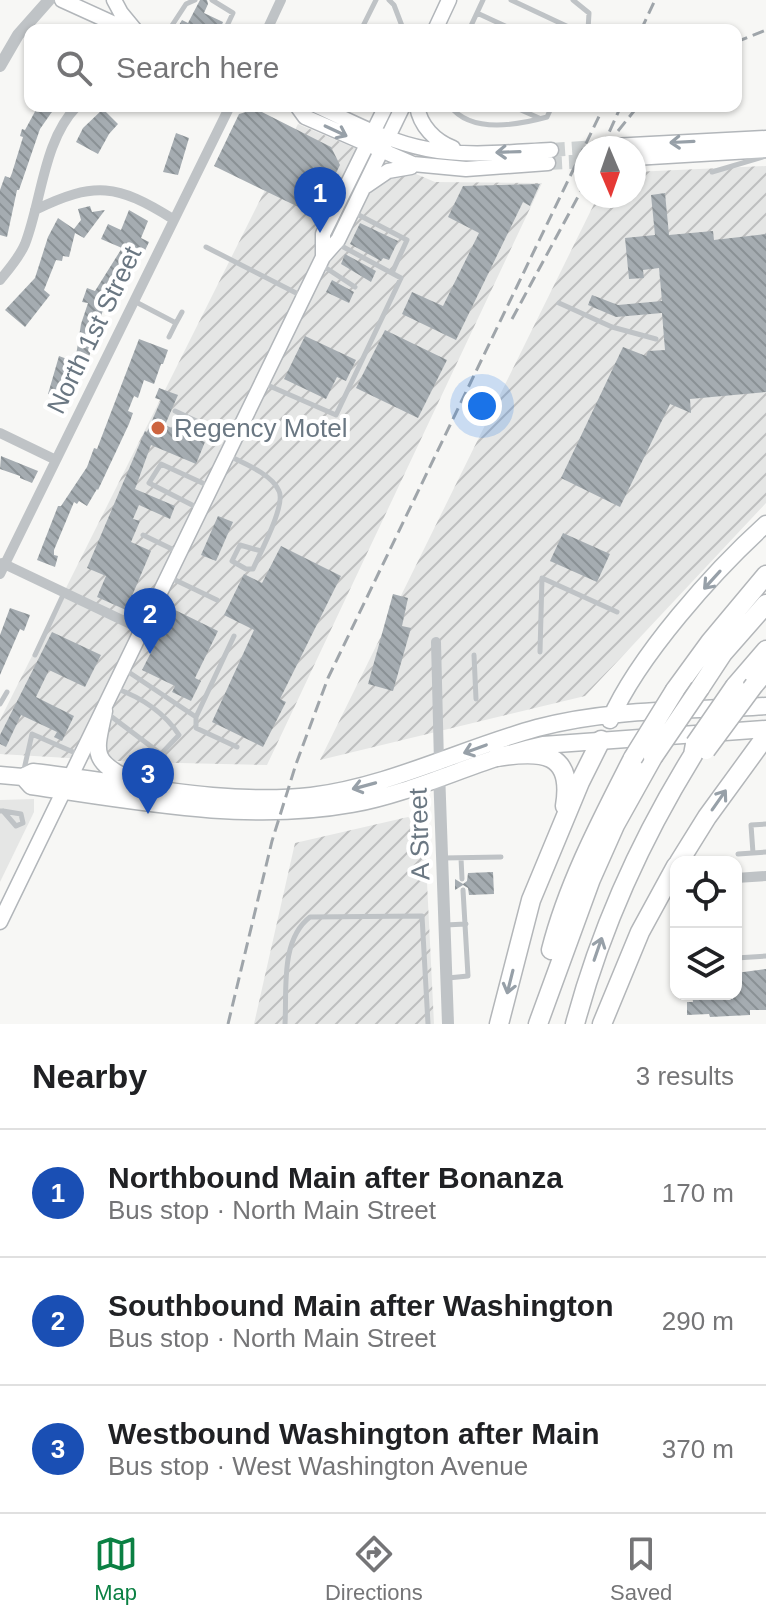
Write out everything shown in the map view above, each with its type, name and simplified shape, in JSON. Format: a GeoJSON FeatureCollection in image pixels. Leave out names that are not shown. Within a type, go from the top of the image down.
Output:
{"type":"FeatureCollection","features":[{"type":"Feature","properties":{"kind":"highway"},"geometry":{"type":"LineString","coordinates":[[539,1020],[547,969],[560,921],[592,842],[633,758],[675,690],[766,575]]}},
{"type":"Feature","properties":{"kind":"highway"},"geometry":{"type":"LineString","coordinates":[[539,1020],[595,868],[621,814],[653,757],[723,653],[766,604]]}},
{"type":"Feature","properties":{"kind":"highway"},"geometry":{"type":"LineString","coordinates":[[575,1024],[597,951],[622,887],[655,818],[693,755],[695,744],[752,681],[766,650]]}},
{"type":"Feature","properties":{"kind":"highway"},"geometry":{"type":"LineString","coordinates":[[682,856],[766,736]]}},
{"type":"Feature","properties":{"kind":"highway"},"geometry":{"type":"LineString","coordinates":[[499,1024],[531,900],[601,740]]}},
{"type":"Feature","properties":{"kind":"highway"},"geometry":{"type":"LineString","coordinates":[[497,757],[536,753],[556,760],[567,778],[568,789],[561,829]]}},
{"type":"Feature","properties":{"kind":"highway"},"geometry":{"type":"LineString","coordinates":[[602,1024],[640,932],[670,877]]}},
{"type":"Feature","properties":{"kind":"main road"},"geometry":{"type":"LineString","coordinates":[[62,0],[115,24]]}},
{"type":"Feature","properties":{"kind":"main road"},"geometry":{"type":"LineString","coordinates":[[114,0],[131,24]]}},
{"type":"Feature","properties":{"kind":"main road"},"geometry":{"type":"LineString","coordinates":[[437,24],[445,1]]}},
{"type":"Feature","properties":{"kind":"main road"},"geometry":{"type":"LineString","coordinates":[[301,112],[305,117],[377,141],[465,153],[550,157],[466,169],[424,166],[395,168],[364,188]]}},
{"type":"Feature","properties":{"kind":"main road"},"geometry":{"type":"LineString","coordinates":[[327,112],[424,166]]}},
{"type":"Feature","properties":{"kind":"main road"},"geometry":{"type":"LineString","coordinates":[[0,922],[321,260],[336,243],[364,188],[384,112]]}},
{"type":"Feature","properties":{"kind":"main road"},"geometry":{"type":"LineString","coordinates":[[321,260],[323,234],[377,141],[399,112]]}},
{"type":"Feature","properties":{"kind":"main road"},"geometry":{"type":"LineString","coordinates":[[419,112],[424,125],[443,144],[465,153]]}},
{"type":"Feature","properties":{"kind":"main road"},"geometry":{"type":"LineString","coordinates":[[646,144],[766,138]]}},
{"type":"Feature","properties":{"kind":"main road"},"geometry":{"type":"LineString","coordinates":[[646,157],[766,150]]}},
{"type":"Feature","properties":{"kind":"main road"},"geometry":{"type":"LineString","coordinates":[[601,740],[612,715],[652,653],[702,590],[766,524]]}},
{"type":"Feature","properties":{"kind":"main road"},"geometry":{"type":"LineString","coordinates":[[0,775],[23,777],[33,772],[68,784],[187,806],[266,812],[351,804],[536,729],[612,715],[766,706]]}},
{"type":"Feature","properties":{"kind":"main road"},"geometry":{"type":"LineString","coordinates":[[104,711],[98,741],[100,760],[118,774],[142,786]]}},
{"type":"Feature","properties":{"kind":"main road"},"geometry":{"type":"LineString","coordinates":[[68,784],[142,786],[231,797],[309,796],[438,771],[543,745],[766,729]]}},
{"type":"Feature","properties":{"kind":"street"},"geometry":{"type":"LineString","coordinates":[[28,24],[49,0]]}},
{"type":"Feature","properties":{"kind":"street"},"geometry":{"type":"LineString","coordinates":[[270,24],[281,0]]}},
{"type":"Feature","properties":{"kind":"street"},"geometry":{"type":"LineString","coordinates":[[0,65],[24,28]]}},
{"type":"Feature","properties":{"kind":"street"},"geometry":{"type":"LineString","coordinates":[[0,280],[24,246],[55,142],[72,112]]}},
{"type":"Feature","properties":{"kind":"street","name":"North 1st Street"},"geometry":{"type":"LineString","coordinates":[[2,567],[227,112]]}},
{"type":"Feature","properties":{"kind":"street"},"geometry":{"type":"LineString","coordinates":[[35,210],[80,191],[117,190],[139,198],[173,219]]}},
{"type":"Feature","properties":{"kind":"street"},"geometry":{"type":"LineString","coordinates":[[0,433],[56,460]]}},
{"type":"Feature","properties":{"kind":"street"},"geometry":{"type":"LineString","coordinates":[[2,567],[141,629]]}},
{"type":"Feature","properties":{"kind":"street","name":"A Street"},"geometry":{"type":"LineString","coordinates":[[436,642],[448,1024]]}},
{"type":"Feature","properties":{"kind":"street"},"geometry":{"type":"LineString","coordinates":[[742,878],[766,876]]}},
{"type":"Feature","properties":{"kind":"lane"},"geometry":{"type":"LineString","coordinates":[[173,24],[186,4],[195,0]]}},
{"type":"Feature","properties":{"kind":"lane"},"geometry":{"type":"LineString","coordinates":[[212,0],[233,13],[228,24]]}},
{"type":"Feature","properties":{"kind":"lane"},"geometry":{"type":"LineString","coordinates":[[364,24],[376,0]]}},
{"type":"Feature","properties":{"kind":"lane"},"geometry":{"type":"LineString","coordinates":[[389,0],[401,24]]}},
{"type":"Feature","properties":{"kind":"lane"},"geometry":{"type":"LineString","coordinates":[[472,24],[483,0]]}},
{"type":"Feature","properties":{"kind":"lane"},"geometry":{"type":"LineString","coordinates":[[511,0],[562,24]]}},
{"type":"Feature","properties":{"kind":"lane"},"geometry":{"type":"LineString","coordinates":[[573,0],[589,13],[588,24]]}},
{"type":"Feature","properties":{"kind":"lane"},"geometry":{"type":"LineString","coordinates":[[477,13],[501,24]]}},
{"type":"Feature","properties":{"kind":"lane"},"geometry":{"type":"LineString","coordinates":[[454,112],[457,116],[484,123],[518,126],[547,117],[549,112]]}},
{"type":"Feature","properties":{"kind":"lane"},"geometry":{"type":"LineString","coordinates":[[525,112],[540,119]]}},
{"type":"Feature","properties":{"kind":"lane"},"geometry":{"type":"LineString","coordinates":[[712,172],[766,156]]}},
{"type":"Feature","properties":{"kind":"lane"},"geometry":{"type":"LineString","coordinates":[[352,211],[407,240],[392,273]]}},
{"type":"Feature","properties":{"kind":"lane"},"geometry":{"type":"LineString","coordinates":[[262,382],[336,415],[401,278],[336,243]]}},
{"type":"Feature","properties":{"kind":"lane"},"geometry":{"type":"LineString","coordinates":[[206,247],[303,297]]}},
{"type":"Feature","properties":{"kind":"lane"},"geometry":{"type":"LineString","coordinates":[[321,260],[355,287]]}},
{"type":"Feature","properties":{"kind":"lane"},"geometry":{"type":"LineString","coordinates":[[133,301],[176,323]]}},
{"type":"Feature","properties":{"kind":"lane"},"geometry":{"type":"LineString","coordinates":[[559,303],[612,327],[656,339]]}},
{"type":"Feature","properties":{"kind":"lane"},"geometry":{"type":"LineString","coordinates":[[169,337],[182,312]]}},
{"type":"Feature","properties":{"kind":"lane"},"geometry":{"type":"LineString","coordinates":[[175,411],[234,439]]}},
{"type":"Feature","properties":{"kind":"lane"},"geometry":{"type":"LineString","coordinates":[[226,455],[247,465],[275,485],[281,494],[280,505],[261,551],[253,569],[246,569],[232,561],[240,545],[261,551]]}},
{"type":"Feature","properties":{"kind":"lane"},"geometry":{"type":"LineString","coordinates":[[199,509],[149,483],[161,464],[210,487]]}},
{"type":"Feature","properties":{"kind":"lane"},"geometry":{"type":"LineString","coordinates":[[143,535],[179,552]]}},
{"type":"Feature","properties":{"kind":"lane"},"geometry":{"type":"LineString","coordinates":[[167,576],[217,600]]}},
{"type":"Feature","properties":{"kind":"lane"},"geometry":{"type":"LineString","coordinates":[[540,652],[542,578],[617,612]]}},
{"type":"Feature","properties":{"kind":"lane"},"geometry":{"type":"LineString","coordinates":[[35,655],[64,593]]}},
{"type":"Feature","properties":{"kind":"lane"},"geometry":{"type":"LineString","coordinates":[[234,636],[196,717],[196,728],[237,747]]}},
{"type":"Feature","properties":{"kind":"lane"},"geometry":{"type":"LineString","coordinates":[[474,655],[476,699]]}},
{"type":"Feature","properties":{"kind":"lane"},"geometry":{"type":"LineString","coordinates":[[123,668],[196,717]]}},
{"type":"Feature","properties":{"kind":"lane"},"geometry":{"type":"LineString","coordinates":[[104,711],[161,754],[179,735],[172,724],[138,697],[114,687]]}},
{"type":"Feature","properties":{"kind":"lane"},"geometry":{"type":"LineString","coordinates":[[0,704],[7,692]]}},
{"type":"Feature","properties":{"kind":"lane"},"geometry":{"type":"LineString","coordinates":[[23,777],[32,734],[81,756]]}},
{"type":"Feature","properties":{"kind":"lane"},"geometry":{"type":"LineString","coordinates":[[753,853],[751,825],[766,824]]}},
{"type":"Feature","properties":{"kind":"lane"},"geometry":{"type":"LineString","coordinates":[[738,854],[766,852]]}},
{"type":"Feature","properties":{"kind":"lane"},"geometry":{"type":"LineString","coordinates":[[442,858],[501,857]]}},
{"type":"Feature","properties":{"kind":"lane"},"geometry":{"type":"LineString","coordinates":[[461,858],[462,879]]}},
{"type":"Feature","properties":{"kind":"lane"},"geometry":{"type":"LineString","coordinates":[[446,978],[468,976],[463,890]]}},
{"type":"Feature","properties":{"kind":"lane"},"geometry":{"type":"LineString","coordinates":[[285,1024],[290,947],[299,926],[310,917],[422,916],[428,1024]]}},
{"type":"Feature","properties":{"kind":"lane"},"geometry":{"type":"LineString","coordinates":[[444,925],[466,924]]}},
{"type":"Feature","properties":{"kind":"lane"},"geometry":{"type":"LineString","coordinates":[[742,958],[766,956]]}},
{"type":"Feature","properties":{"kind":"shaded area"},"geometry":{"type":"Polygon","coordinates":[[[298,124],[435,182],[542,183],[267,765],[0,754],[0,720],[298,124]]]}},
{"type":"Feature","properties":{"kind":"shaded area"},"geometry":{"type":"Polygon","coordinates":[[[766,166],[766,503],[585,696],[320,760],[592,208],[646,208],[646,171],[766,166]]]}},
{"type":"Feature","properties":{"kind":"shaded area"},"geometry":{"type":"Polygon","coordinates":[[[34,799],[34,812],[0,882],[0,800],[34,799]]]}},
{"type":"Feature","properties":{"kind":"shaded area"},"geometry":{"type":"Polygon","coordinates":[[[408,817],[419,823],[425,842],[434,1024],[254,1024],[295,843],[408,817]]]}},
{"type":"Feature","properties":{"kind":"building"},"geometry":{"type":"Polygon","coordinates":[[[200,0],[207,0],[204,13],[223,22],[180,24],[182,20],[188,23],[200,0]]]}},
{"type":"Feature","properties":{"kind":"building"},"geometry":{"type":"Polygon","coordinates":[[[35,112],[52,112],[40,129],[17,190],[7,237],[0,235],[0,190],[5,176],[10,178],[23,137],[20,136],[22,129],[25,130],[35,112]]]}},
{"type":"Feature","properties":{"kind":"building"},"geometry":{"type":"Polygon","coordinates":[[[100,112],[106,112],[118,124],[98,154],[76,142],[83,128],[100,112]]]}},
{"type":"Feature","properties":{"kind":"building"},"geometry":{"type":"Polygon","coordinates":[[[262,112],[331,147],[340,165],[315,215],[214,166],[239,114],[262,112]]]}},
{"type":"Feature","properties":{"kind":"building"},"geometry":{"type":"Polygon","coordinates":[[[176,133],[189,138],[178,175],[163,172],[176,133]]]}},
{"type":"Feature","properties":{"kind":"building"},"geometry":{"type":"Polygon","coordinates":[[[540,184],[530,206],[523,202],[456,340],[402,314],[412,292],[443,306],[479,233],[448,217],[463,186],[540,184]]]}},
{"type":"Feature","properties":{"kind":"building"},"geometry":{"type":"Polygon","coordinates":[[[665,193],[669,235],[713,231],[714,240],[766,234],[766,392],[690,399],[691,413],[670,404],[620,507],[561,478],[623,347],[646,356],[648,351],[665,350],[662,313],[616,317],[588,305],[592,295],[618,305],[662,301],[659,268],[643,270],[644,278],[629,279],[625,238],[655,235],[651,195],[665,193]]]}},
{"type":"Feature","properties":{"kind":"building"},"geometry":{"type":"Polygon","coordinates":[[[90,206],[92,212],[105,210],[84,238],[75,233],[69,257],[56,260],[44,290],[50,295],[25,327],[5,310],[35,278],[48,237],[58,218],[74,229],[81,220],[78,209],[90,206]]]}},
{"type":"Feature","properties":{"kind":"building"},"geometry":{"type":"Polygon","coordinates":[[[129,210],[148,221],[141,238],[149,242],[142,257],[128,276],[126,274],[103,310],[96,332],[93,331],[90,354],[72,402],[48,394],[59,356],[75,362],[88,303],[82,302],[87,288],[95,291],[122,248],[101,239],[108,224],[121,230],[129,210]]]}},
{"type":"Feature","properties":{"kind":"building"},"geometry":{"type":"Polygon","coordinates":[[[360,223],[398,241],[389,260],[383,258],[381,261],[350,244],[360,223]]]}},
{"type":"Feature","properties":{"kind":"building"},"geometry":{"type":"Polygon","coordinates":[[[345,254],[376,271],[371,282],[341,264],[345,254]]]}},
{"type":"Feature","properties":{"kind":"building"},"geometry":{"type":"Polygon","coordinates":[[[332,280],[354,292],[349,303],[326,292],[332,280]]]}},
{"type":"Feature","properties":{"kind":"building"},"geometry":{"type":"Polygon","coordinates":[[[385,330],[447,360],[418,418],[356,388],[385,330]]]}},
{"type":"Feature","properties":{"kind":"building"},"geometry":{"type":"Polygon","coordinates":[[[305,336],[356,360],[346,381],[337,377],[326,399],[284,379],[305,336]]]}},
{"type":"Feature","properties":{"kind":"building"},"geometry":{"type":"Polygon","coordinates":[[[139,339],[168,350],[154,384],[144,380],[138,398],[134,396],[128,411],[133,413],[129,424],[98,490],[87,506],[79,501],[77,504],[74,502],[54,550],[54,555],[58,556],[55,567],[37,560],[58,506],[61,506],[87,467],[94,448],[97,449],[139,339]]]}},
{"type":"Feature","properties":{"kind":"building"},"geometry":{"type":"Polygon","coordinates":[[[159,388],[178,395],[165,425],[205,442],[196,464],[151,445],[135,489],[175,506],[170,519],[139,505],[133,519],[140,521],[131,542],[151,551],[126,610],[97,597],[106,576],[87,568],[161,400],[155,398],[159,388]]]}},
{"type":"Feature","properties":{"kind":"building"},"geometry":{"type":"Polygon","coordinates":[[[1,456],[38,471],[32,483],[0,469],[1,456]]]}},
{"type":"Feature","properties":{"kind":"building"},"geometry":{"type":"Polygon","coordinates":[[[218,516],[233,522],[216,561],[201,555],[218,516]]]}},
{"type":"Feature","properties":{"kind":"building"},"geometry":{"type":"Polygon","coordinates":[[[563,533],[610,554],[597,582],[550,561],[563,533]]]}},
{"type":"Feature","properties":{"kind":"building"},"geometry":{"type":"Polygon","coordinates":[[[281,546],[341,576],[280,699],[286,702],[263,747],[212,722],[254,630],[224,615],[244,574],[262,583],[281,546]]]}},
{"type":"Feature","properties":{"kind":"building"},"geometry":{"type":"Polygon","coordinates":[[[393,594],[408,598],[402,626],[411,628],[393,691],[368,684],[393,594]]]}},
{"type":"Feature","properties":{"kind":"building"},"geometry":{"type":"Polygon","coordinates":[[[10,608],[30,615],[24,631],[20,629],[0,675],[0,635],[10,608]]]}},
{"type":"Feature","properties":{"kind":"building"},"geometry":{"type":"Polygon","coordinates":[[[173,609],[218,631],[195,678],[201,681],[191,701],[172,692],[175,686],[142,670],[173,609]]]}},
{"type":"Feature","properties":{"kind":"building"},"geometry":{"type":"Polygon","coordinates":[[[52,632],[101,655],[85,687],[49,670],[36,697],[74,716],[62,741],[54,737],[57,732],[21,715],[6,747],[0,744],[0,735],[52,632]]]}},
{"type":"Feature","properties":{"kind":"building"},"geometry":{"type":"Polygon","coordinates":[[[493,872],[494,894],[469,895],[468,888],[463,885],[455,890],[455,879],[463,884],[467,881],[468,873],[493,872]]]}},
{"type":"Feature","properties":{"kind":"building"},"geometry":{"type":"Polygon","coordinates":[[[766,969],[766,1010],[750,1010],[750,1015],[687,1015],[687,1002],[693,1000],[742,1000],[742,972],[766,969]]]}},
{"type":"Feature","properties":{"kind":"tunnel"},"geometry":{"type":"LineString","coordinates":[[551,150],[574,148]]}},
{"type":"Feature","properties":{"kind":"tunnel"},"geometry":{"type":"LineString","coordinates":[[548,163],[574,162]]}},
{"type":"Feature","properties":{"kind":"railway"},"geometry":{"type":"LineString","coordinates":[[644,24],[655,0]]}},
{"type":"Feature","properties":{"kind":"railway"},"geometry":{"type":"LineString","coordinates":[[742,40],[766,30]]}},
{"type":"Feature","properties":{"kind":"railway"},"geometry":{"type":"LineString","coordinates":[[228,1024],[272,841],[328,678],[601,112]]}},
{"type":"Feature","properties":{"kind":"railway"},"geometry":{"type":"LineString","coordinates":[[607,136],[618,112]]}},
{"type":"Feature","properties":{"kind":"railway"},"geometry":{"type":"LineString","coordinates":[[618,131],[633,112]]}},
{"type":"Feature","properties":{"kind":"railway"},"geometry":{"type":"LineString","coordinates":[[512,319],[574,204]]}},
{"type":"Feature","properties":{"kind":"place","name":"Northbound Main after Bonanza"},"geometry":{"type":"Point","coordinates":[320,233]}},
{"type":"Feature","properties":{"kind":"place","name":"Regency Motel"},"geometry":{"type":"Point","coordinates":[158,428]}},
{"type":"Feature","properties":{"kind":"place","name":"Southbound Main after Washington"},"geometry":{"type":"Point","coordinates":[150,654]}},
{"type":"Feature","properties":{"kind":"place","name":"Westbound Washington after Main"},"geometry":{"type":"Point","coordinates":[148,814]}}]}
